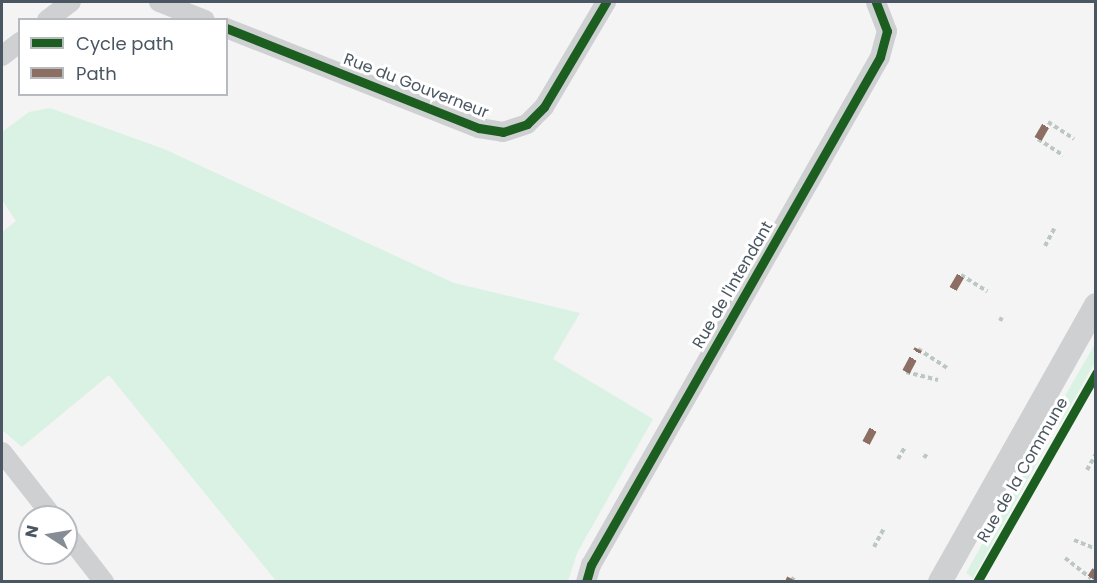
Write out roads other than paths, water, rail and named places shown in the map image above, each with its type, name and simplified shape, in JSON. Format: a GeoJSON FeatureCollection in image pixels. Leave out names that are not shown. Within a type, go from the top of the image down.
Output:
{"type":"FeatureCollection","features":[{"type":"Feature","properties":{"kind":"street"},"geometry":{"type":"LineString","coordinates":[[50,18],[71,2]]}},
{"type":"Feature","properties":{"kind":"street"},"geometry":{"type":"LineString","coordinates":[[159,2],[200,18]]}},
{"type":"Feature","properties":{"kind":"street","name":"Rue du Gouverneur"},"geometry":{"type":"LineString","coordinates":[[228,29],[479,128],[503,132],[527,124],[544,107],[606,2]]}},
{"type":"Feature","properties":{"kind":"street","name":"Rue de l'Intendant"},"geometry":{"type":"LineString","coordinates":[[586,582],[591,565],[880,57],[887,31],[876,2]]}},
{"type":"Feature","properties":{"kind":"street"},"geometry":{"type":"LineString","coordinates":[[2,56],[18,44]]}},
{"type":"Feature","properties":{"kind":"street","name":"Rue de la Commune"},"geometry":{"type":"LineString","coordinates":[[940,582],[1095,306]]}},
{"type":"Feature","properties":{"kind":"street"},"geometry":{"type":"LineString","coordinates":[[2,452],[44,505]]}},
{"type":"Feature","properties":{"kind":"street"},"geometry":{"type":"LineString","coordinates":[[78,548],[104,582]]}}]}
